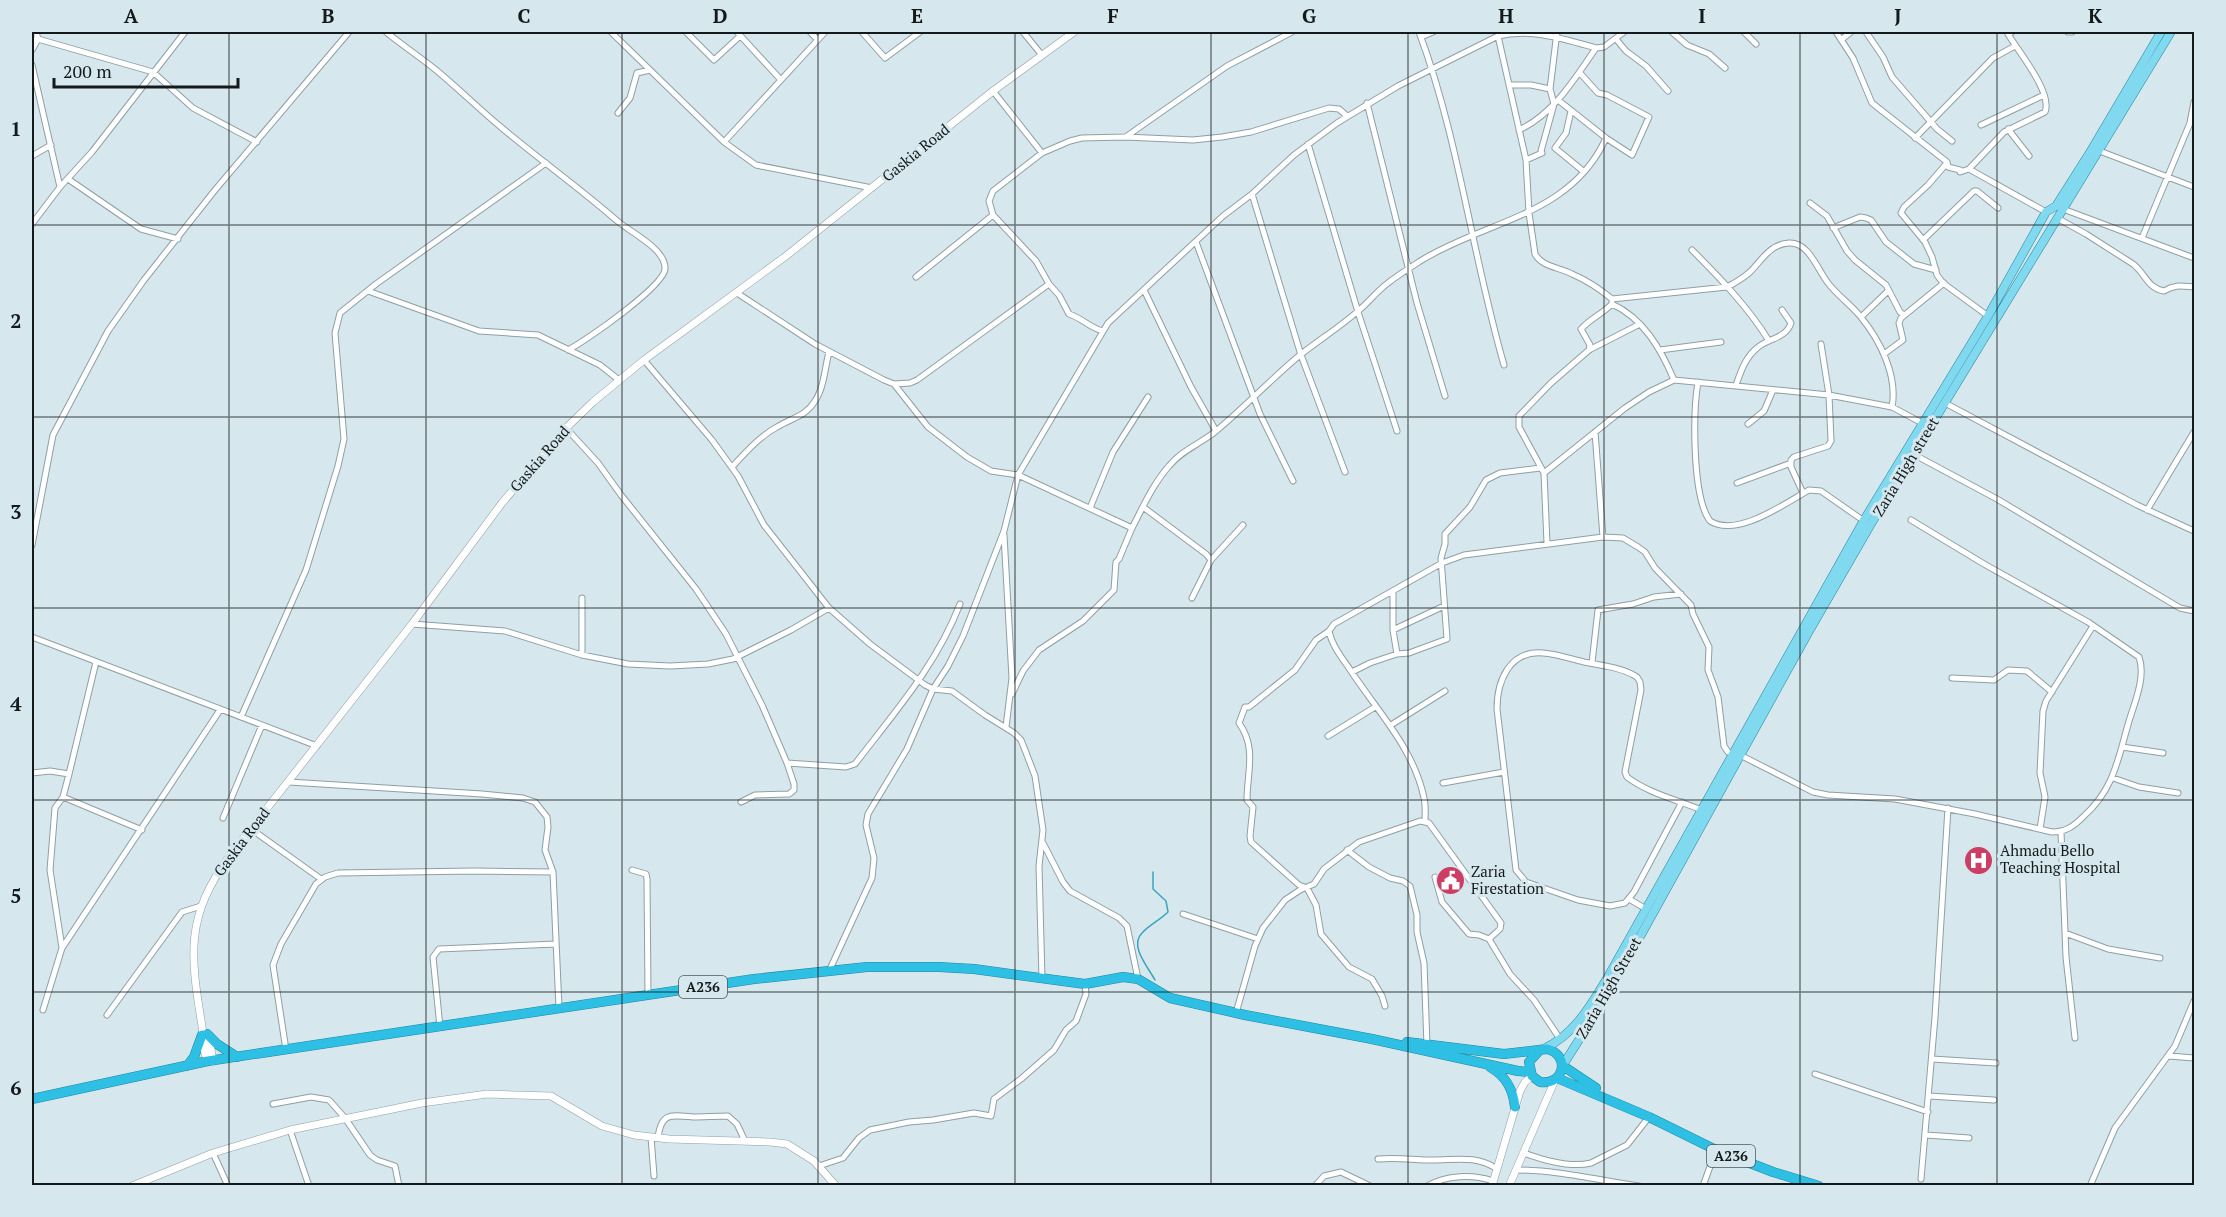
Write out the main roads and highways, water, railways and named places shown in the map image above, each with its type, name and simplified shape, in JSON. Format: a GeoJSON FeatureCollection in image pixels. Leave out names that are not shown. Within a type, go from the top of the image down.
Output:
{"type":"FeatureCollection","features":[{"type":"Feature","properties":{"kind":"highway","name":"A236"},"geometry":{"type":"LineString","coordinates":[[32,1099],[211,1061],[648,995],[830,969],[879,966],[939,967],[1085,984],[1124,977],[1138,980],[1170,998],[1531,1074],[1545,1083],[1556,1079],[1648,1117],[1716,1150],[1800,1183],[1819,1185]]}},
{"type":"Feature","properties":{"kind":"highway"},"geometry":{"type":"LineString","coordinates":[[187,1066],[194,1057],[204,1032],[219,1046],[237,1057]]}},
{"type":"Feature","properties":{"kind":"highway","name":"A236"},"geometry":{"type":"LineString","coordinates":[[1372,1039],[1504,1054],[1540,1050],[1556,1052],[1563,1065],[1587,1083],[1648,1117]]}},
{"type":"Feature","properties":{"kind":"highway"},"geometry":{"type":"LineString","coordinates":[[1531,1074],[1531,1058],[1540,1050]]}},
{"type":"Feature","properties":{"kind":"highway"},"geometry":{"type":"LineString","coordinates":[[1477,1062],[1496,1070],[1506,1079],[1512,1091],[1515,1107]]}},
{"type":"Feature","properties":{"kind":"highway"},"geometry":{"type":"LineString","coordinates":[[1556,1079],[1563,1065]]}},
{"type":"Feature","properties":{"kind":"main road","name":"Gaskia Road"},"geometry":{"type":"LineString","coordinates":[[211,1061],[203,1049],[204,1032],[195,989],[193,957],[201,906],[219,871],[412,624],[502,502],[566,428],[619,380],[737,293],[873,188],[993,91],[1074,32]]}},
{"type":"Feature","properties":{"kind":"main road","name":"Zaria High street"},"geometry":{"type":"LineString","coordinates":[[1868,522],[1945,403],[2063,209],[2161,32]]}},
{"type":"Feature","properties":{"kind":"main road","name":"Zaria High street"},"geometry":{"type":"LineString","coordinates":[[1650,910],[1922,423],[1988,316],[2046,212],[2056,206],[2096,150],[2171,32]]}},
{"type":"Feature","properties":{"kind":"main road","name":"Zaria High street"},"geometry":{"type":"LineString","coordinates":[[1650,910],[1702,810],[1737,755]]}},
{"type":"Feature","properties":{"kind":"main road","name":"Zaria High Street"},"geometry":{"type":"LineString","coordinates":[[1540,1050],[1560,1039],[1588,1009],[1650,910]]}},
{"type":"Feature","properties":{"kind":"main road","name":"Zaria High Street"},"geometry":{"type":"LineString","coordinates":[[1563,1065],[1610,991],[1650,910]]}},
{"type":"Feature","properties":{"kind":"main road"},"geometry":{"type":"LineString","coordinates":[[1492,1183],[1522,1085],[1531,1074]]}},
{"type":"Feature","properties":{"kind":"main road"},"geometry":{"type":"LineString","coordinates":[[1509,1185],[1556,1079]]}},
{"type":"Feature","properties":{"kind":"main road"},"geometry":{"type":"LineString","coordinates":[[132,1185],[213,1153],[290,1130],[470,1095],[536,1094],[551,1096],[608,1128],[655,1138],[787,1144],[819,1166],[836,1185]]}},
{"type":"Feature","properties":{"kind":"waterway"},"geometry":{"type":"LineString","coordinates":[[1153,872],[1153,889],[1166,901],[1168,912],[1142,933],[1138,944],[1141,956],[1155,980]]}},
{"type":"Feature","properties":{"kind":"place","name":"Ahmadu Bello Teaching Hospital"},"geometry":{"type":"Point","coordinates":[1979,860]}},
{"type":"Feature","properties":{"kind":"place","name":"Zaria Firestation"},"geometry":{"type":"Point","coordinates":[1450,881]}}]}
